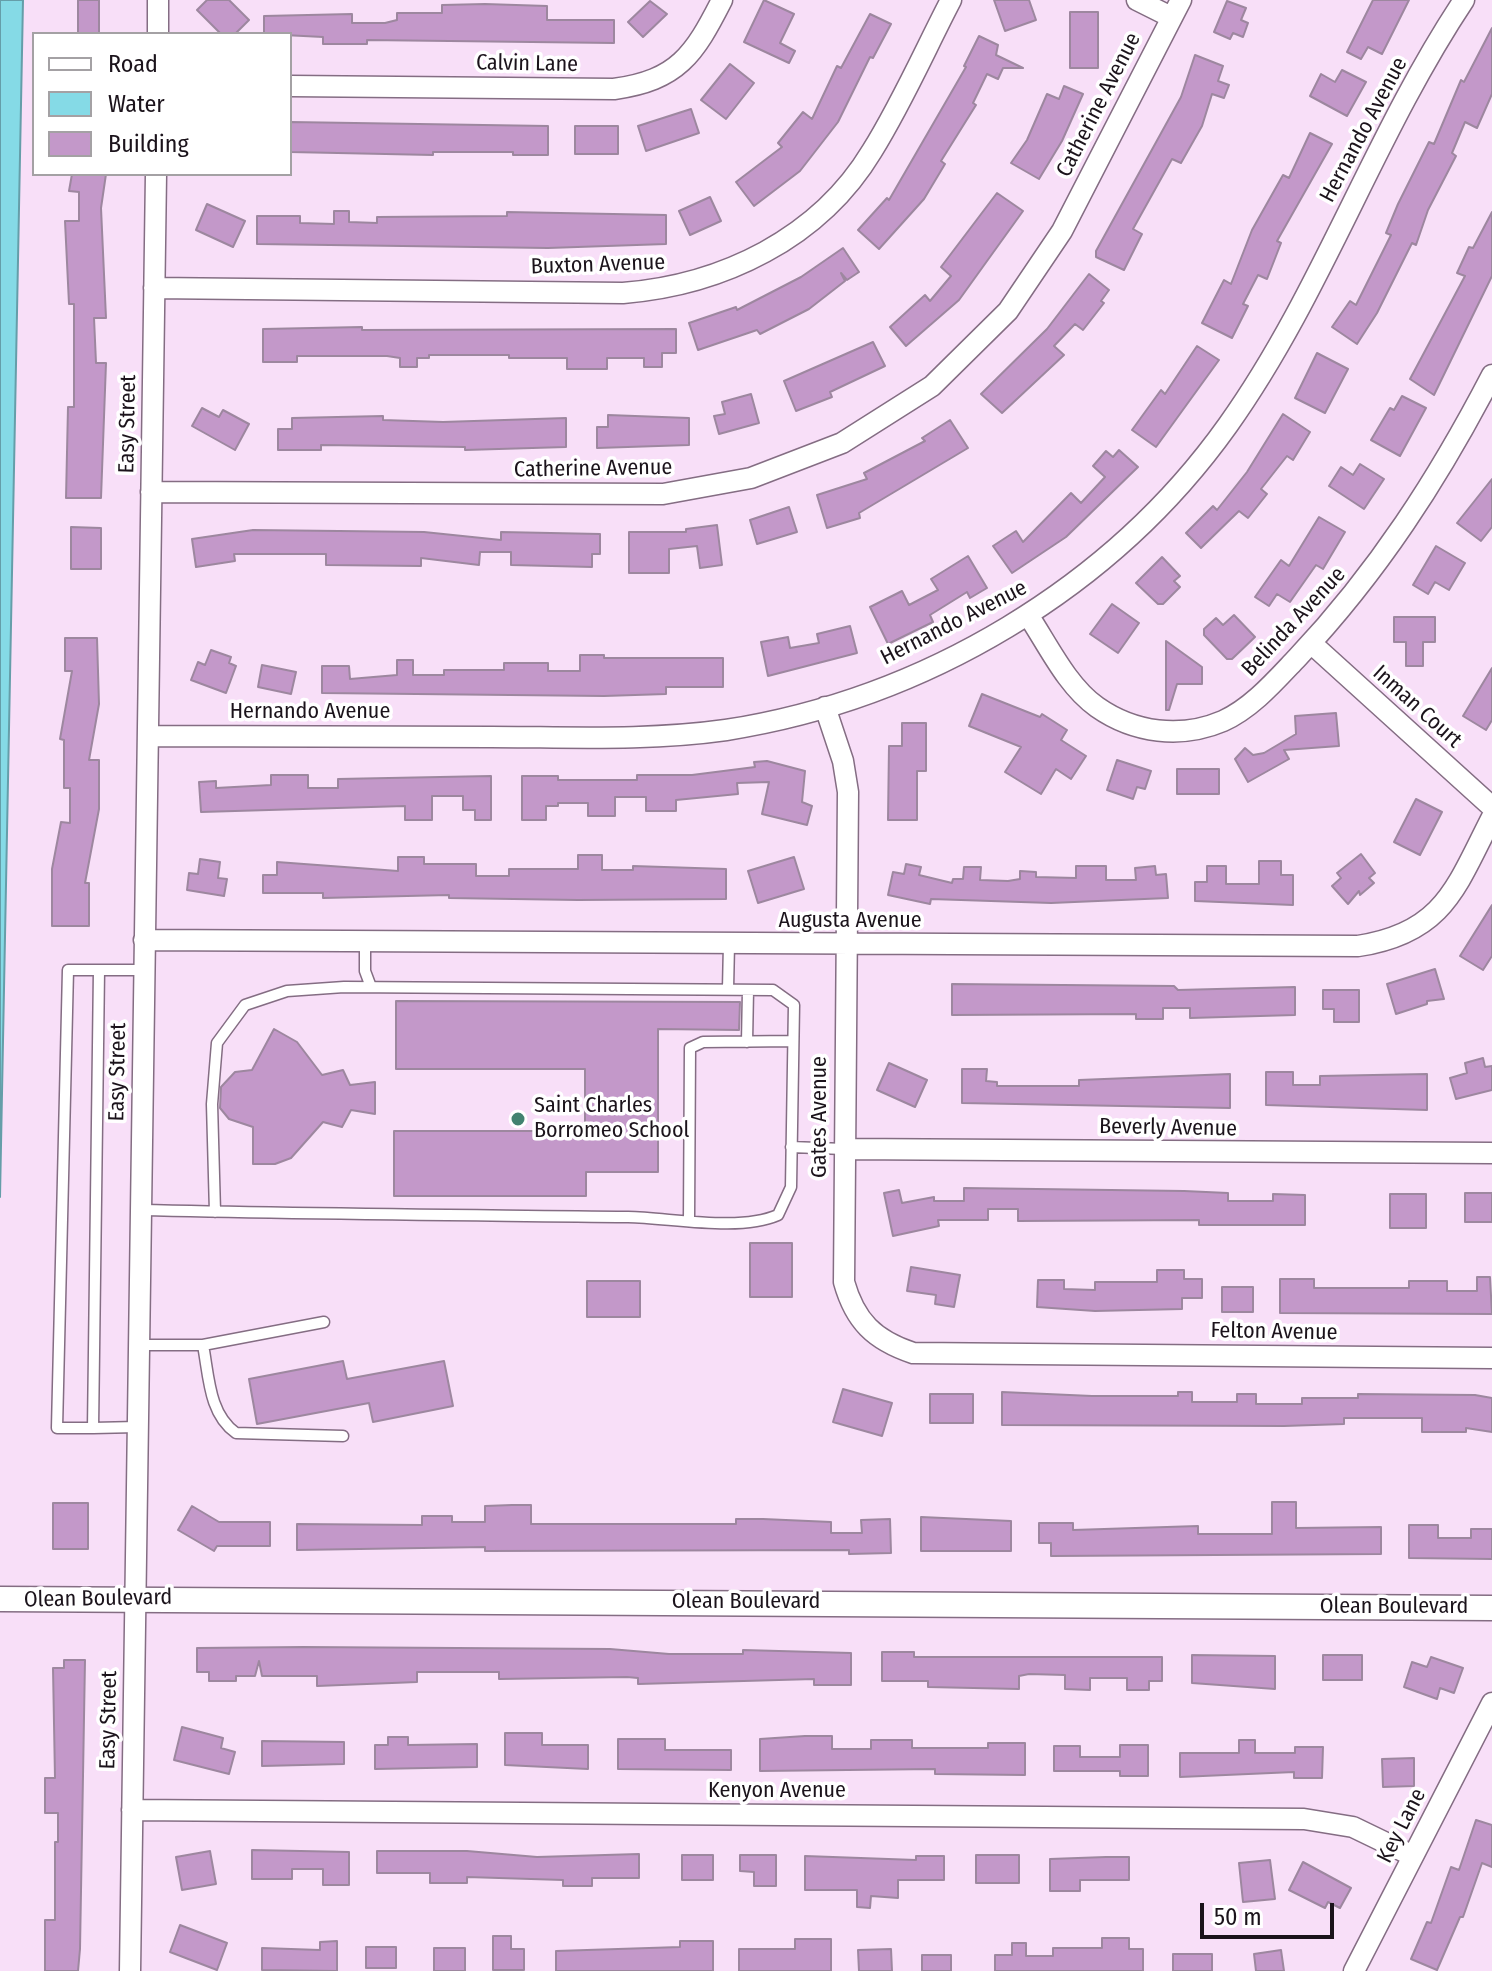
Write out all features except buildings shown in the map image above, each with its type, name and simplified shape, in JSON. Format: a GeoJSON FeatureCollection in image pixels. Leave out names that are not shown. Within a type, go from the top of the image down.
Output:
{"type":"FeatureCollection","features":[{"type":"Feature","properties":{"kind":"street"},"geometry":{"type":"LineString","coordinates":[[158,0],[158,32]]}},
{"type":"Feature","properties":{"kind":"street","name":"Calvin Lane"},"geometry":{"type":"LineString","coordinates":[[292,86],[614,89],[645,85],[675,69],[698,45],[722,0]]}},
{"type":"Feature","properties":{"kind":"street","name":"Buxton Avenue"},"geometry":{"type":"LineString","coordinates":[[154,288],[623,293],[706,279],[765,253],[801,230],[832,202],[872,151],[951,0]]}},
{"type":"Feature","properties":{"kind":"street"},"geometry":{"type":"LineString","coordinates":[[1137,0],[1176,8]]}},
{"type":"Feature","properties":{"kind":"street","name":"Hernando Avenue"},"geometry":{"type":"LineString","coordinates":[[148,736],[629,737],[726,729],[825,707],[929,667],[1028,615],[1103,561],[1151,517],[1227,426],[1276,348],[1413,86],[1464,0]]}},
{"type":"Feature","properties":{"kind":"street","name":"Catherine Avenue"},"geometry":{"type":"LineString","coordinates":[[151,492],[663,494],[751,478],[842,443],[932,386],[1008,311],[1062,231],[1176,8]]}},
{"type":"Feature","properties":{"kind":"street","name":"Easy Street"},"geometry":{"type":"LineString","coordinates":[[130,1971],[156,176]]}},
{"type":"Feature","properties":{"kind":"street","name":"Belinda Avenue"},"geometry":{"type":"LineString","coordinates":[[1028,615],[1073,683],[1095,706],[1126,724],[1162,732],[1196,730],[1226,720],[1253,701],[1344,607],[1405,527],[1492,375]]}},
{"type":"Feature","properties":{"kind":"street","name":"Inman Court"},"geometry":{"type":"LineString","coordinates":[[1311,643],[1492,807]]}},
{"type":"Feature","properties":{"kind":"street","name":"Gates Avenue"},"geometry":{"type":"LineString","coordinates":[[825,707],[843,761],[848,792],[844,1282],[851,1306],[864,1326],[886,1344],[913,1353],[1055,1354]]}},
{"type":"Feature","properties":{"kind":"street","name":"Augusta Avenue"},"geometry":{"type":"LineString","coordinates":[[144,940],[1358,946],[1417,930],[1445,904],[1492,817]]}},
{"type":"Feature","properties":{"kind":"street","name":"Beverly Avenue"},"geometry":{"type":"LineString","coordinates":[[844,1149],[1492,1153]]}},
{"type":"Feature","properties":{"kind":"street","name":"Felton Avenue"},"geometry":{"type":"LineString","coordinates":[[1055,1354],[1492,1358]]}},
{"type":"Feature","properties":{"kind":"street","name":"Olean Boulevard"},"geometry":{"type":"LineString","coordinates":[[0,1599],[1492,1608]]}},
{"type":"Feature","properties":{"kind":"street","name":"Key Lane"},"geometry":{"type":"LineString","coordinates":[[1354,1971],[1492,1703]]}},
{"type":"Feature","properties":{"kind":"street","name":"Kenyon Avenue"},"geometry":{"type":"LineString","coordinates":[[132,1810],[1304,1819],[1353,1827],[1413,1856]]}},
{"type":"Feature","properties":{"kind":"lane"},"geometry":{"type":"LineString","coordinates":[[365,942],[365,971],[371,987]]}},
{"type":"Feature","properties":{"kind":"lane"},"geometry":{"type":"LineString","coordinates":[[728,989],[729,944]]}},
{"type":"Feature","properties":{"kind":"lane"},"geometry":{"type":"LineString","coordinates":[[137,1427],[57,1428],[68,970],[144,970]]}},
{"type":"Feature","properties":{"kind":"lane"},"geometry":{"type":"LineString","coordinates":[[93,1428],[99,970]]}},
{"type":"Feature","properties":{"kind":"lane"},"geometry":{"type":"LineString","coordinates":[[140,1210],[215,1212],[689,1220],[759,1223],[778,1215],[791,1187],[794,1005],[773,990],[344,987],[287,991],[245,1005],[217,1043],[212,1104],[215,1212]]}},
{"type":"Feature","properties":{"kind":"lane"},"geometry":{"type":"LineString","coordinates":[[747,1042],[748,990]]}},
{"type":"Feature","properties":{"kind":"lane"},"geometry":{"type":"LineString","coordinates":[[689,1220],[690,1048],[703,1042],[793,1041]]}},
{"type":"Feature","properties":{"kind":"lane"},"geometry":{"type":"LineString","coordinates":[[791,1147],[844,1149]]}},
{"type":"Feature","properties":{"kind":"lane"},"geometry":{"type":"LineString","coordinates":[[138,1345],[203,1345],[324,1322]]}},
{"type":"Feature","properties":{"kind":"lane"},"geometry":{"type":"LineString","coordinates":[[203,1345],[214,1403],[222,1423],[236,1433],[343,1436]]}},
{"type":"Feature","properties":{"kind":"water"},"geometry":{"type":"Polygon","coordinates":[[[0,0],[23,0],[0,1197],[0,0]]]}},
{"type":"Feature","properties":{"kind":"place","name":"Saint Charles Borromeo School"},"geometry":{"type":"Point","coordinates":[518,1119]}}]}
